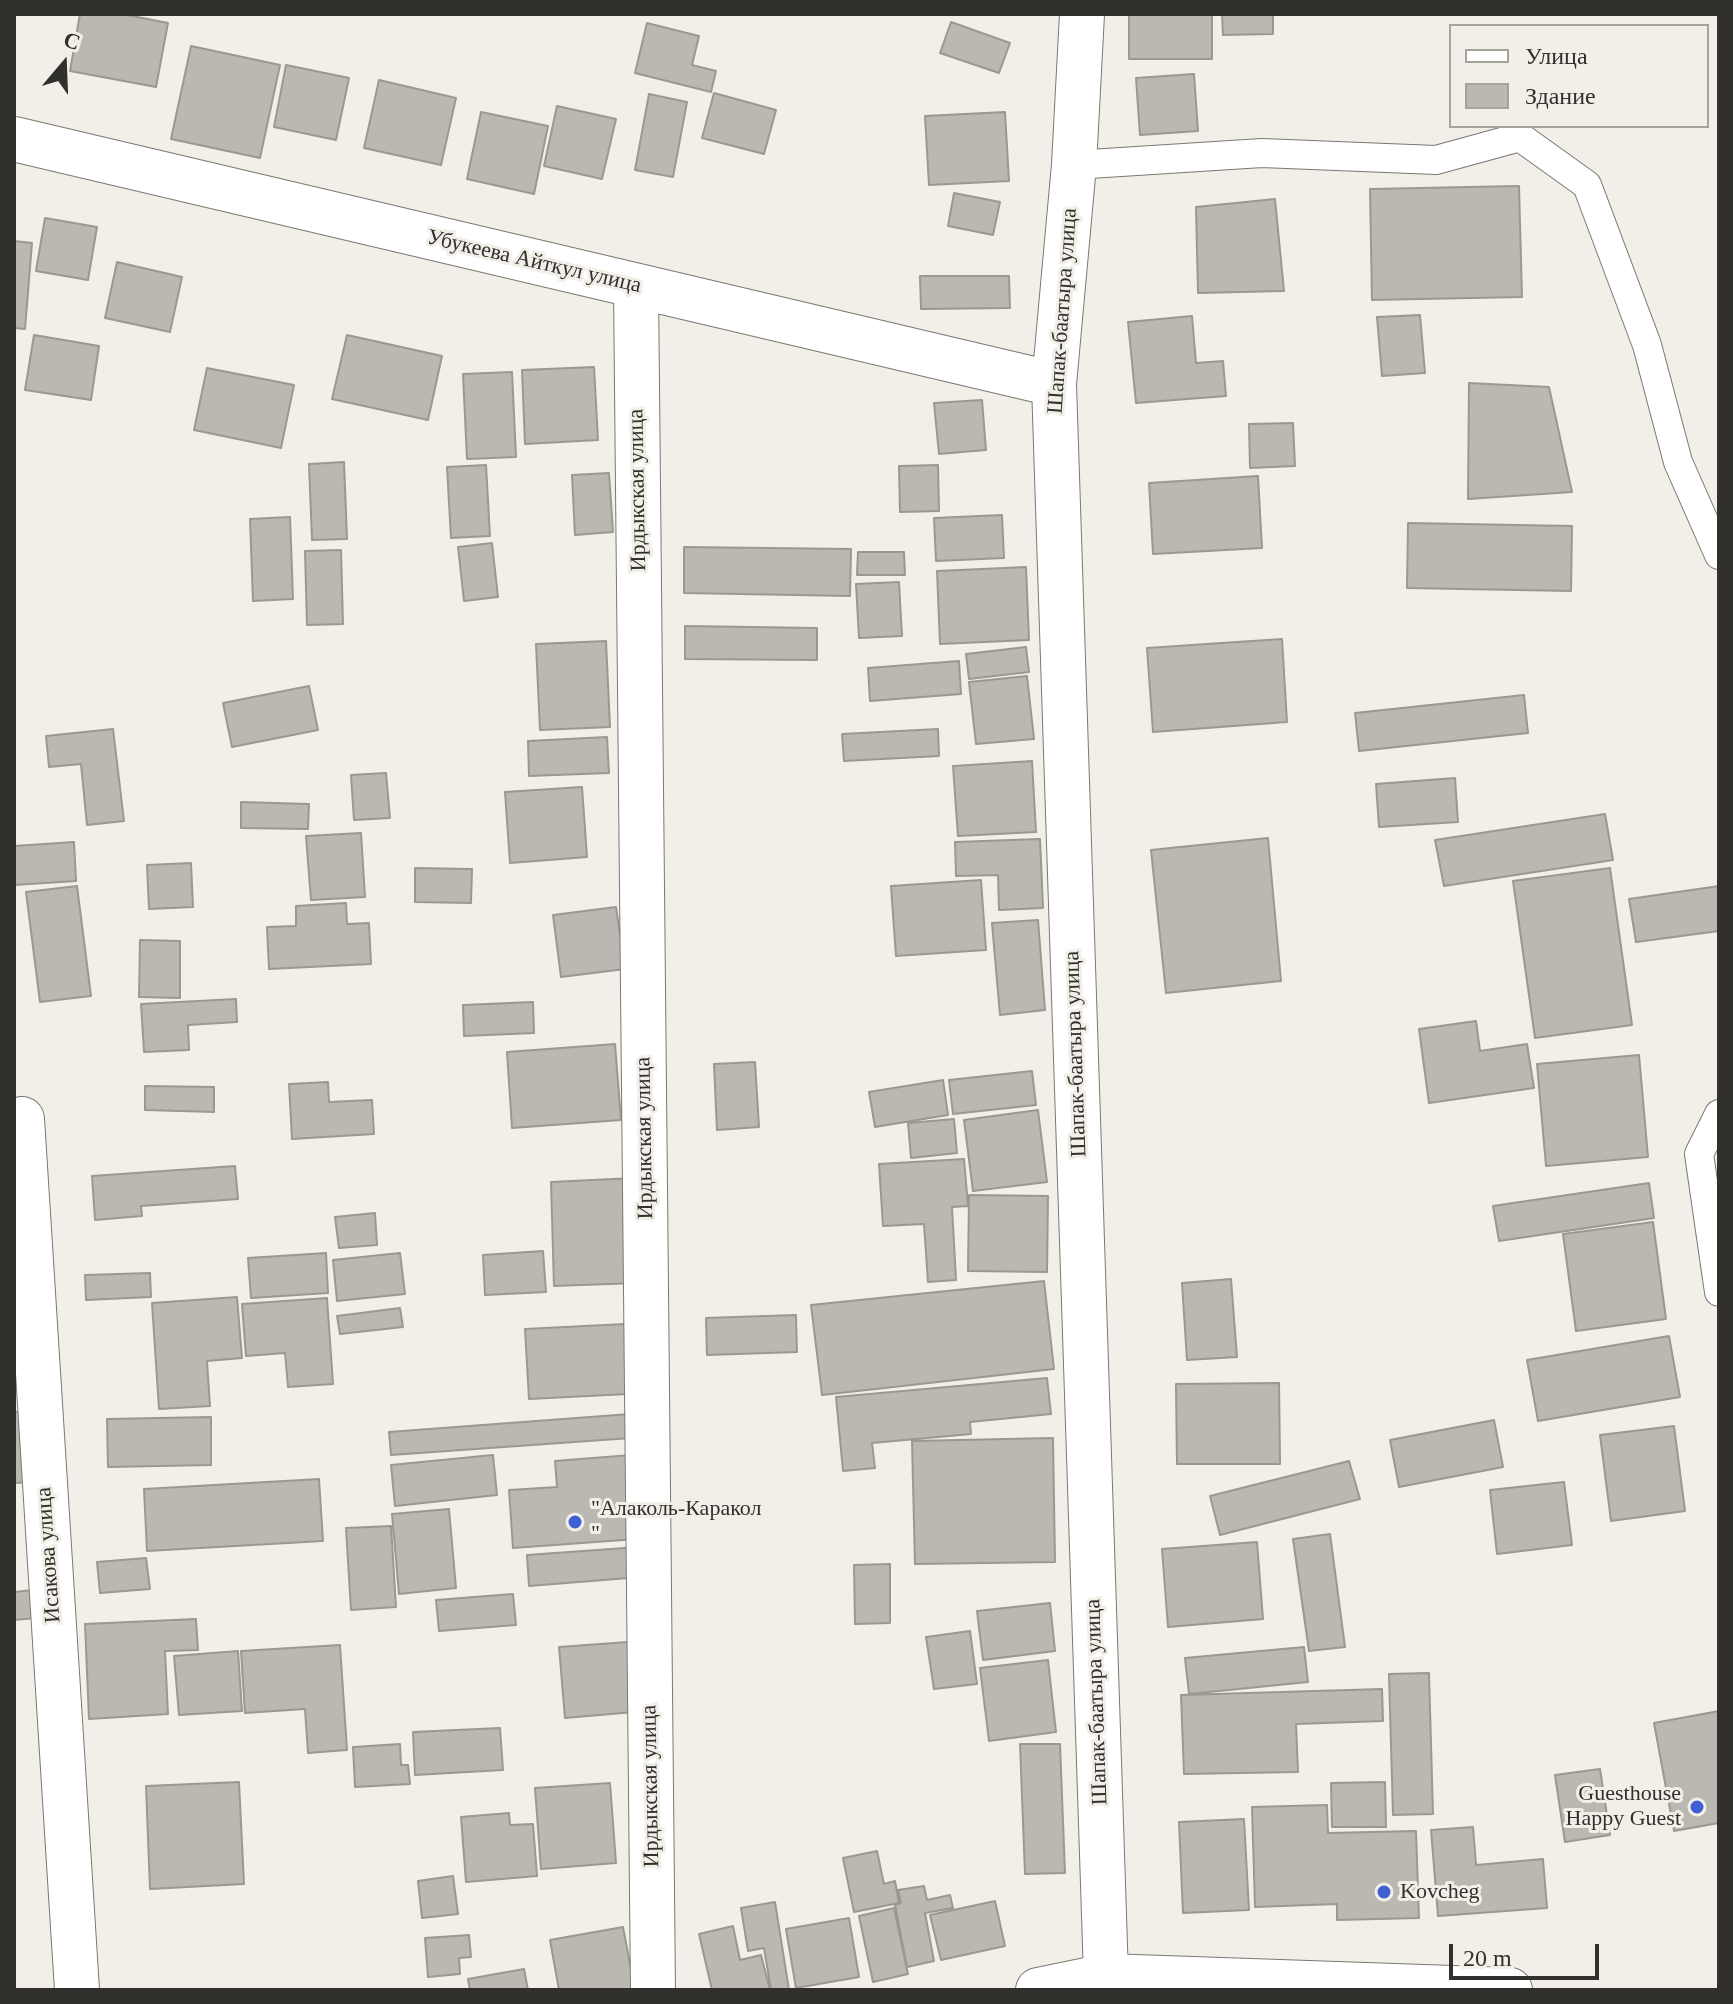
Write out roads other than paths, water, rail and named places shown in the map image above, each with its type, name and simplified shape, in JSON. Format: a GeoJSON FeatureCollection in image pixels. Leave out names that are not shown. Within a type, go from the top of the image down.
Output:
{"type":"FeatureCollection","features":[{"type":"Feature","properties":{"kind":"street","name":"Шапак-баатыра улица"},"geometry":{"type":"LineString","coordinates":[[1082,14],[1074,165],[1054,384],[1106,1976]]}},
{"type":"Feature","properties":{"kind":"street","name":"Убукеева Айткул улица"},"geometry":{"type":"LineString","coordinates":[[14,139],[1054,384]]}},
{"type":"Feature","properties":{"kind":"street","name":"Ирдыкская улица"},"geometry":{"type":"LineString","coordinates":[[636,286],[653,1990]]}},
{"type":"Feature","properties":{"kind":"street","name":"Исакова улица"},"geometry":{"type":"LineString","coordinates":[[22,1119],[77,1990]]}},
{"type":"Feature","properties":{"kind":"street"},"geometry":{"type":"LineString","coordinates":[[1038,1990],[1106,1976],[1226,1985],[1510,1990]]}},
{"type":"Feature","properties":{"kind":"lane"},"geometry":{"type":"LineString","coordinates":[[1074,165],[1262,153],[1436,160],[1520,137],[1587,185],[1647,345],[1678,462],[1719,555]]}},
{"type":"Feature","properties":{"kind":"lane"},"geometry":{"type":"LineString","coordinates":[[1719,1114],[1699,1154],[1719,1292]]}},
{"type":"Feature","properties":{"kind":"place","name":"\"Алаколь-Каракол \""},"geometry":{"type":"Point","coordinates":[575,1522]}},
{"type":"Feature","properties":{"kind":"place","name":"Guesthouse Happy Guest"},"geometry":{"type":"Point","coordinates":[1697,1807]}},
{"type":"Feature","properties":{"kind":"place","name":"Kovcheg"},"geometry":{"type":"Point","coordinates":[1384,1892]}}]}
